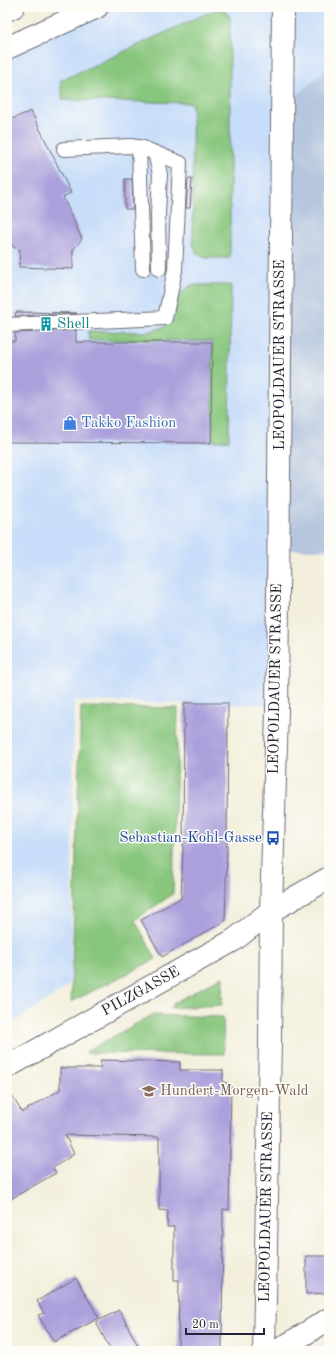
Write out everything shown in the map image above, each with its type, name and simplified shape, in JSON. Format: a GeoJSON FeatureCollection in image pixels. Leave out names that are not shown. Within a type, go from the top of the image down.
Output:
{"type":"FeatureCollection","features":[{"type":"Feature","properties":{"kind":"main road"},"geometry":{"type":"LineString","coordinates":[[7,10],[14,7]]}},
{"type":"Feature","properties":{"kind":"main road"},"geometry":{"type":"LineString","coordinates":[[7,48],[97,7]]}},
{"type":"Feature","properties":{"kind":"main road","name":"LEOPOLDAUER STRASSE"},"geometry":{"type":"LineString","coordinates":[[264,1351],[271,911],[277,712],[283,7]]}},
{"type":"Feature","properties":{"kind":"main road"},"geometry":{"type":"LineString","coordinates":[[271,911],[329,878]]}},
{"type":"Feature","properties":{"kind":"main road","name":"PILZGASSE"},"geometry":{"type":"LineString","coordinates":[[7,1067],[234,940],[271,911]]}},
{"type":"Feature","properties":{"kind":"main road"},"geometry":{"type":"LineString","coordinates":[[277,1351],[329,1319]]}},
{"type":"Feature","properties":{"kind":"lane"},"geometry":{"type":"LineString","coordinates":[[7,326],[165,318],[175,270],[180,163],[139,147],[64,148]]}},
{"type":"Feature","properties":{"kind":"lane"},"geometry":{"type":"LineString","coordinates":[[139,147],[143,269]]}},
{"type":"Feature","properties":{"kind":"lane"},"geometry":{"type":"LineString","coordinates":[[155,153],[160,174],[158,214],[159,269]]}},
{"type":"Feature","properties":{"kind":"shaded area"},"geometry":{"type":"Polygon","coordinates":[[[75,7],[329,7],[329,67],[286,104],[272,705],[74,701],[71,984],[7,1027],[7,37],[75,7]]]}},
{"type":"Feature","properties":{"kind":"shaded area"},"geometry":{"type":"Polygon","coordinates":[[[329,67],[329,550],[284,550],[286,104],[329,67]]]}},
{"type":"Feature","properties":{"kind":"green space"},"geometry":{"type":"Polygon","coordinates":[[[220,9],[226,12],[230,18],[230,258],[206,258],[197,254],[193,244],[192,103],[63,100],[60,81],[214,10],[220,9]]]}},
{"type":"Feature","properties":{"kind":"green space"},"geometry":{"type":"Polygon","coordinates":[[[191,285],[231,285],[229,440],[213,441],[212,341],[89,340],[88,331],[147,332],[164,327],[175,316],[176,304],[181,293],[191,285]]]}},
{"type":"Feature","properties":{"kind":"green space"},"geometry":{"type":"Polygon","coordinates":[[[81,707],[178,708],[173,894],[135,920],[156,959],[71,1002],[81,707]]]}},
{"type":"Feature","properties":{"kind":"green space"},"geometry":{"type":"Polygon","coordinates":[[[223,976],[222,1005],[171,1008],[174,1003],[223,976]]]}},
{"type":"Feature","properties":{"kind":"green space"},"geometry":{"type":"Polygon","coordinates":[[[152,1015],[223,1017],[224,1054],[86,1053],[87,1051],[152,1015]]]}},
{"type":"Feature","properties":{"kind":"building"},"geometry":{"type":"Polygon","coordinates":[[[31,111],[71,193],[63,197],[82,239],[73,250],[73,269],[19,267],[20,250],[13,247],[7,232],[7,121],[31,111]]]}},
{"type":"Feature","properties":{"kind":"building"},"geometry":{"type":"Polygon","coordinates":[[[125,179],[132,179],[133,209],[125,209],[125,179]]]}},
{"type":"Feature","properties":{"kind":"building"},"geometry":{"type":"Polygon","coordinates":[[[188,179],[192,179],[190,208],[186,208],[188,179]]]}},
{"type":"Feature","properties":{"kind":"building"},"geometry":{"type":"Polygon","coordinates":[[[16,312],[77,313],[15,316],[16,312]]]}},
{"type":"Feature","properties":{"kind":"building"},"geometry":{"type":"Polygon","coordinates":[[[76,330],[76,342],[212,342],[211,443],[7,442],[7,341],[15,341],[15,333],[76,330]]]}},
{"type":"Feature","properties":{"kind":"building"},"geometry":{"type":"Polygon","coordinates":[[[184,703],[228,703],[225,921],[162,957],[141,920],[181,898],[183,850],[184,703]]]}},
{"type":"Feature","properties":{"kind":"building"},"geometry":{"type":"Polygon","coordinates":[[[101,1060],[180,1062],[180,1070],[223,1070],[223,1082],[231,1084],[229,1210],[223,1209],[222,1351],[178,1351],[179,1280],[174,1280],[174,1227],[167,1227],[168,1211],[159,1210],[159,1137],[65,1135],[74,1154],[53,1168],[56,1173],[7,1201],[7,1088],[22,1112],[60,1090],[60,1068],[100,1068],[101,1060]]]}},
{"type":"Feature","properties":{"kind":"building"},"geometry":{"type":"Polygon","coordinates":[[[306,1256],[329,1256],[329,1293],[306,1294],[306,1256]]]}},
{"type":"Feature","properties":{"kind":"building"},"geometry":{"type":"Polygon","coordinates":[[[76,1278],[99,1318],[54,1342],[38,1315],[44,1313],[37,1301],[76,1278]]]}},
{"type":"Feature","properties":{"kind":"building"},"geometry":{"type":"Polygon","coordinates":[[[119,1310],[141,1351],[111,1351],[96,1322],[119,1310]]]}},
{"type":"Feature","properties":{"kind":"place","name":"Shell"},"geometry":{"type":"Point","coordinates":[46,324]}},
{"type":"Feature","properties":{"kind":"place","name":"Takko Fashion"},"geometry":{"type":"Point","coordinates":[70,423]}},
{"type":"Feature","properties":{"kind":"place","name":"Sebastian-Kohl-Gasse"},"geometry":{"type":"Point","coordinates":[273,838]}},
{"type":"Feature","properties":{"kind":"place","name":"Hundert-Morgen-Wald"},"geometry":{"type":"Point","coordinates":[149,1091]}}]}
